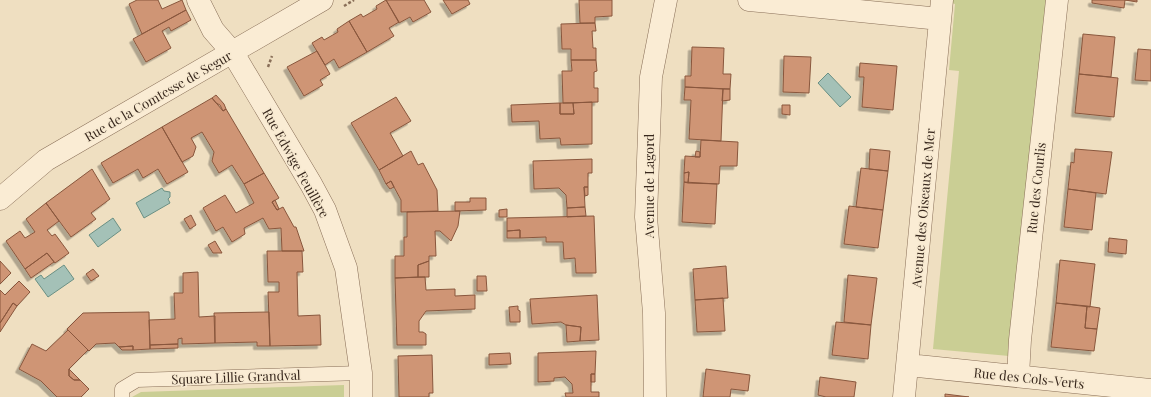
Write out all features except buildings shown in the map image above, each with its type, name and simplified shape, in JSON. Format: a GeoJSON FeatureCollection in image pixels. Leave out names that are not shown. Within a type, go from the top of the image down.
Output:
{"type":"FeatureCollection","features":[{"type":"Feature","properties":{"kind":"street","name":"Rue Edwige Feuillère"},"geometry":{"type":"LineString","coordinates":[[198,0],[213,30],[233,53],[311,184],[324,210],[346,268],[361,373],[361,397]]}},
{"type":"Feature","properties":{"kind":"street","name":"Rue de la Comtesse de Segur"},"geometry":{"type":"LineString","coordinates":[[0,199],[46,160],[233,53],[322,0]]}},
{"type":"Feature","properties":{"kind":"street","name":"Avenue de Lagord"},"geometry":{"type":"LineString","coordinates":[[655,397],[654,313],[646,217],[650,77],[666,0]]}},
{"type":"Feature","properties":{"kind":"street"},"geometry":{"type":"LineString","coordinates":[[750,0],[941,10]]}},
{"type":"Feature","properties":{"kind":"street","name":"Rue des Courlis"},"geometry":{"type":"LineString","coordinates":[[1018,376],[1020,340],[1057,0]]}},
{"type":"Feature","properties":{"kind":"street","name":"Avenue des Oiseaux de Mer"},"geometry":{"type":"LineString","coordinates":[[904,397],[941,10]]}},
{"type":"Feature","properties":{"kind":"street","name":"Rue des Cols-Verts"},"geometry":{"type":"LineString","coordinates":[[908,365],[1151,390]]}},
{"type":"Feature","properties":{"kind":"lane","name":"Square Lillie Grandval"},"geometry":{"type":"LineString","coordinates":[[122,397],[122,389],[137,380],[361,373]]}},
{"type":"Feature","properties":{"kind":"green space"},"geometry":{"type":"Polygon","coordinates":[[[952,0],[1051,0],[1009,356],[933,349],[959,71],[949,70],[955,4],[951,3],[952,0]]]}},
{"type":"Feature","properties":{"kind":"green space"},"geometry":{"type":"Polygon","coordinates":[[[344,385],[344,397],[132,397],[141,392],[344,385]]]}},
{"type":"Feature","properties":{"kind":"water"},"geometry":{"type":"Polygon","coordinates":[[[828,73],[851,97],[840,107],[818,83],[828,73]]]}},
{"type":"Feature","properties":{"kind":"water"},"geometry":{"type":"Polygon","coordinates":[[[162,188],[164,191],[170,192],[170,197],[168,199],[170,203],[144,218],[136,203],[162,188]]]}},
{"type":"Feature","properties":{"kind":"water"},"geometry":{"type":"Polygon","coordinates":[[[113,218],[121,230],[98,247],[89,235],[113,218]]]}},
{"type":"Feature","properties":{"kind":"water"},"geometry":{"type":"Polygon","coordinates":[[[64,265],[74,279],[48,297],[35,279],[41,275],[44,279],[64,265]]]}}]}
